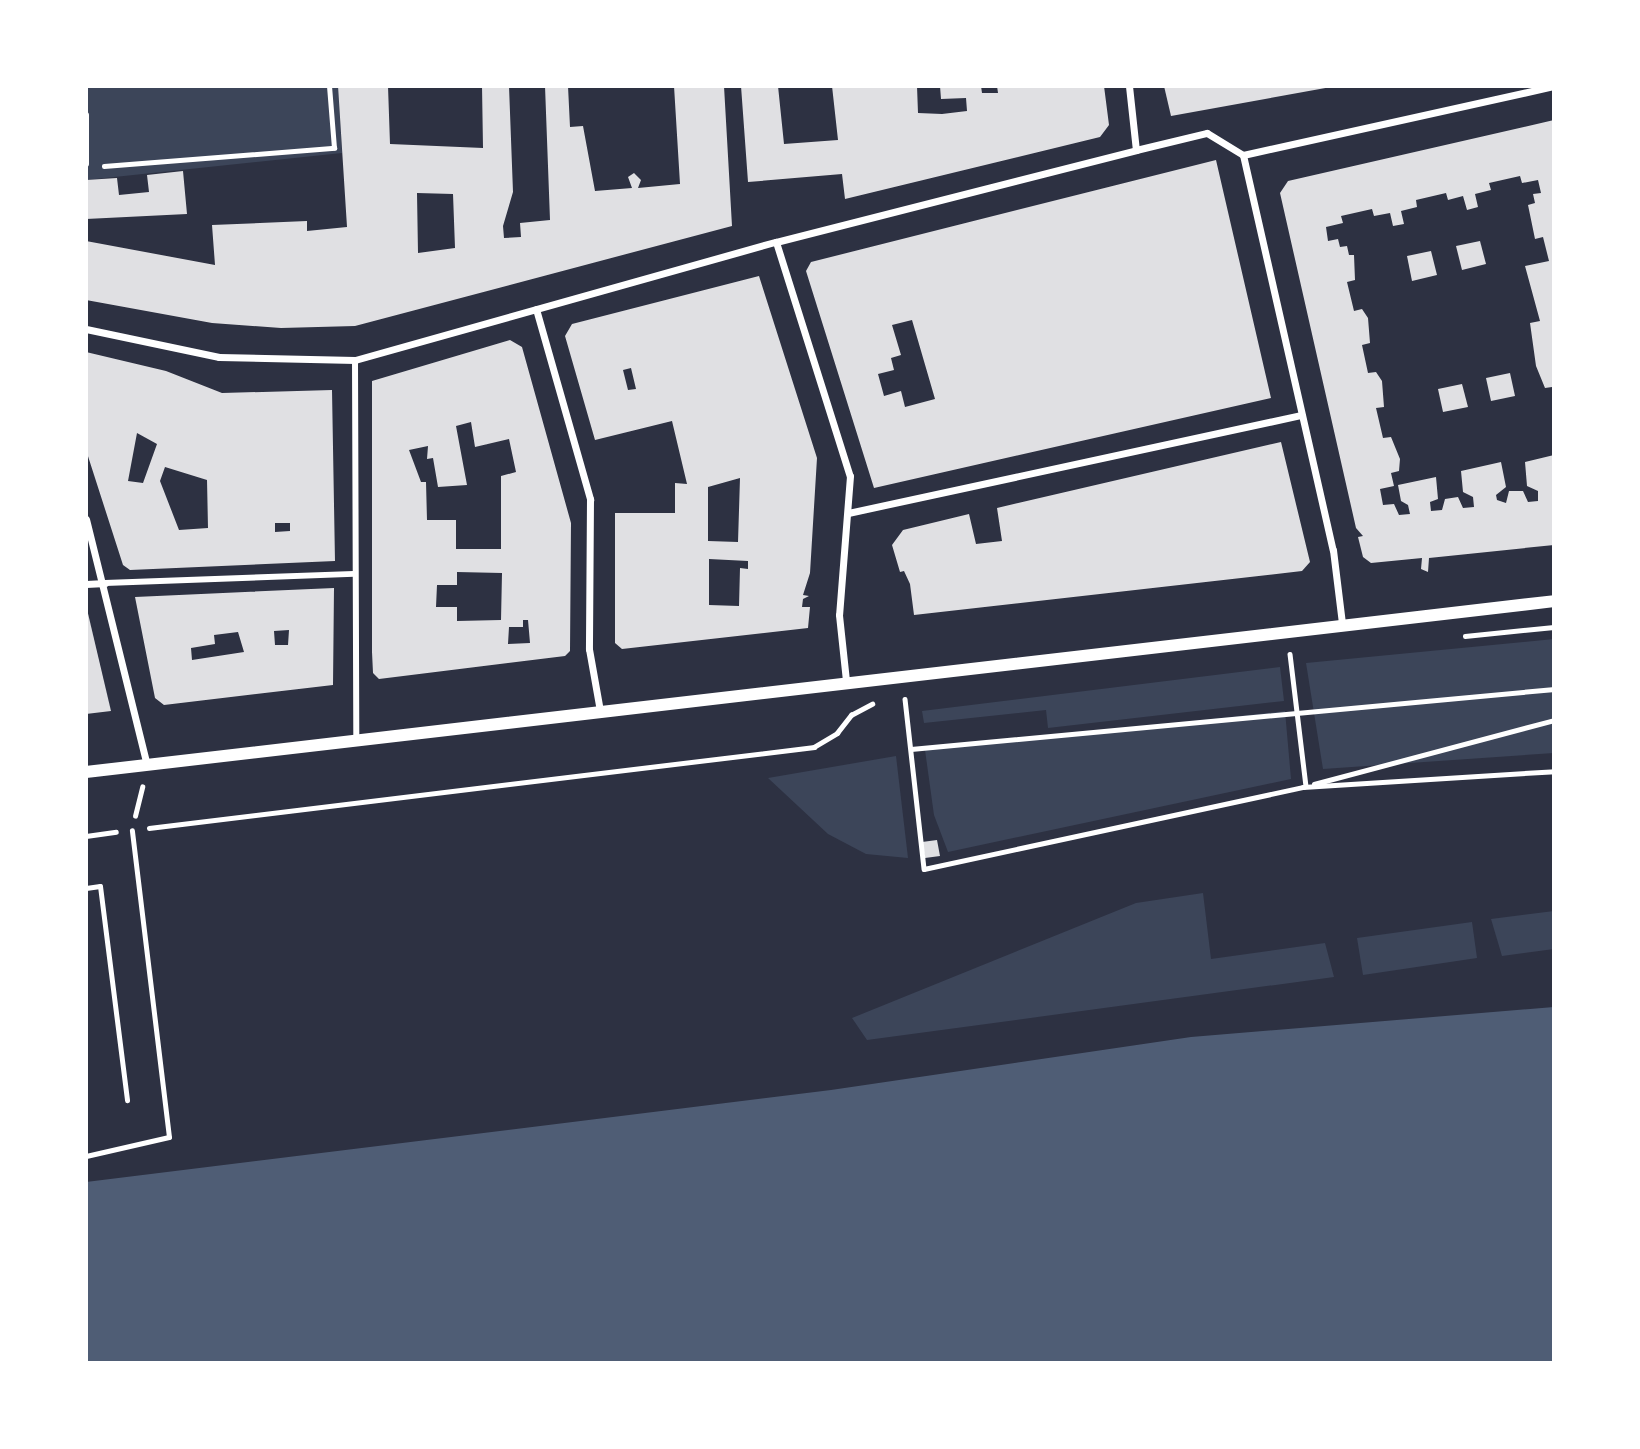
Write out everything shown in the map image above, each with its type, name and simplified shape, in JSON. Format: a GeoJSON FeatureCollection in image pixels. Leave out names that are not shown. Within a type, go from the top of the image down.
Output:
{"type":"FeatureCollection","features":[{"type":"Feature","properties":{"kind":"street"},"geometry":{"type":"LineString","coordinates":[[1129,86],[1136,149]]}},
{"type":"Feature","properties":{"kind":"street"},"geometry":{"type":"LineString","coordinates":[[86,329],[219,357],[355,360],[776,242],[1136,149],[1207,133],[1243,155],[1554,86]]}},
{"type":"Feature","properties":{"kind":"street"},"geometry":{"type":"LineString","coordinates":[[86,115],[87,164]]}},
{"type":"Feature","properties":{"kind":"street"},"geometry":{"type":"LineString","coordinates":[[1243,155],[1333,550],[1342,623]]}},
{"type":"Feature","properties":{"kind":"street"},"geometry":{"type":"LineString","coordinates":[[776,242],[850,476],[839,615],[846,681]]}},
{"type":"Feature","properties":{"kind":"street"},"geometry":{"type":"LineString","coordinates":[[537,309],[590,499],[589,649],[600,712]]}},
{"type":"Feature","properties":{"kind":"street"},"geometry":{"type":"LineString","coordinates":[[355,360],[356,739]]}},
{"type":"Feature","properties":{"kind":"street"},"geometry":{"type":"LineString","coordinates":[[848,513],[1302,415]]}},
{"type":"Feature","properties":{"kind":"street"},"geometry":{"type":"LineString","coordinates":[[86,519],[105,583],[147,765]]}},
{"type":"Feature","properties":{"kind":"street"},"geometry":{"type":"LineString","coordinates":[[86,583],[354,574]]}},
{"type":"Feature","properties":{"kind":"street"},"geometry":{"type":"LineString","coordinates":[[86,772],[1342,623],[1554,601]]}},
{"type":"Feature","properties":{"kind":"lane"},"geometry":{"type":"LineString","coordinates":[[86,1156],[169,1137],[132,830]]}},
{"type":"Feature","properties":{"kind":"lane"},"geometry":{"type":"LineString","coordinates":[[86,888],[100,886],[127,1100]]}},
{"type":"Feature","properties":{"kind":"path"},"geometry":{"type":"LineString","coordinates":[[87,164],[117,167],[334,148],[329,86]]}},
{"type":"Feature","properties":{"kind":"path"},"geometry":{"type":"LineString","coordinates":[[1290,654],[1303,787]]}},
{"type":"Feature","properties":{"kind":"path"},"geometry":{"type":"LineString","coordinates":[[911,749],[1296,710],[1554,689]]}},
{"type":"Feature","properties":{"kind":"path"},"geometry":{"type":"LineString","coordinates":[[905,699],[924,869],[1303,787],[1554,720]]}},
{"type":"Feature","properties":{"kind":"path"},"geometry":{"type":"LineString","coordinates":[[86,836],[814,747],[837,733],[851,715],[875,703]]}},
{"type":"Feature","properties":{"kind":"path"},"geometry":{"type":"LineString","coordinates":[[132,830],[147,765]]}},
{"type":"Feature","properties":{"kind":"path"},"geometry":{"type":"LineString","coordinates":[[1303,787],[1554,771]]}},
{"type":"Feature","properties":{"kind":"shaded area"},"geometry":{"type":"Polygon","coordinates":[[[86,86],[338,86],[342,153],[86,180],[86,86]]]}},
{"type":"Feature","properties":{"kind":"shaded area"},"geometry":{"type":"Polygon","coordinates":[[[1554,639],[1554,753],[1323,769],[1306,663],[1554,639]]]}},
{"type":"Feature","properties":{"kind":"shaded area"},"geometry":{"type":"Polygon","coordinates":[[[1280,667],[1284,701],[1048,728],[1046,710],[924,723],[922,711],[1280,667]]]}},
{"type":"Feature","properties":{"kind":"shaded area"},"geometry":{"type":"Polygon","coordinates":[[[1285,711],[1291,779],[948,852],[934,815],[925,750],[1285,711]]]}},
{"type":"Feature","properties":{"kind":"shaded area"},"geometry":{"type":"Polygon","coordinates":[[[896,756],[908,858],[866,854],[828,834],[768,778],[896,756]]]}},
{"type":"Feature","properties":{"kind":"shaded area"},"geometry":{"type":"Polygon","coordinates":[[[1203,893],[1211,959],[1325,943],[1334,977],[867,1040],[852,1018],[1136,903],[1203,893]]]}},
{"type":"Feature","properties":{"kind":"shaded area"},"geometry":{"type":"Polygon","coordinates":[[[1554,911],[1554,949],[1502,956],[1491,919],[1554,911]]]}},
{"type":"Feature","properties":{"kind":"shaded area"},"geometry":{"type":"Polygon","coordinates":[[[1472,922],[1477,958],[1363,975],[1357,938],[1472,922]]]}},
{"type":"Feature","properties":{"kind":"shaded area"},"geometry":{"type":"Polygon","coordinates":[[[1554,1007],[1554,1363],[86,1363],[86,1182],[831,1090],[1191,1037],[1554,1007]]]}},
{"type":"Feature","properties":{"kind":"building"},"geometry":{"type":"Polygon","coordinates":[[[338,86],[388,86],[390,144],[483,148],[482,86],[509,86],[513,192],[503,226],[504,238],[521,237],[520,223],[550,220],[545,86],[568,86],[570,127],[583,126],[595,191],[632,188],[628,177],[634,173],[641,180],[638,188],[680,184],[674,86],[724,86],[732,226],[355,326],[281,328],[212,323],[86,300],[86,241],[215,265],[212,225],[307,221],[307,231],[347,227],[338,86]],[[417,193],[418,253],[455,248],[453,194],[417,193]]]}},
{"type":"Feature","properties":{"kind":"building"},"geometry":{"type":"Polygon","coordinates":[[[741,86],[778,86],[784,144],[838,140],[832,86],[917,86],[918,113],[942,114],[967,111],[966,98],[941,99],[940,86],[981,86],[982,93],[998,93],[997,86],[1104,86],[1109,125],[1100,137],[845,199],[842,174],[748,182],[741,86]]]}},
{"type":"Feature","properties":{"kind":"building"},"geometry":{"type":"Polygon","coordinates":[[[1164,86],[1331,86],[1331,87],[1171,116],[1164,86]]]}},
{"type":"Feature","properties":{"kind":"building"},"geometry":{"type":"Polygon","coordinates":[[[1554,120],[1554,394],[1552,387],[1545,388],[1536,366],[1530,323],[1540,321],[1525,266],[1549,261],[1543,237],[1535,239],[1528,205],[1535,203],[1533,194],[1541,193],[1538,180],[1522,183],[1520,176],[1489,183],[1491,190],[1475,194],[1478,207],[1467,210],[1463,196],[1448,200],[1446,193],[1416,200],[1417,207],[1401,211],[1404,224],[1393,226],[1390,213],[1374,216],[1372,209],[1341,216],[1343,223],[1326,227],[1328,241],[1338,239],[1340,247],[1347,246],[1349,255],[1354,255],[1355,280],[1347,282],[1354,311],[1362,309],[1368,318],[1370,343],[1362,345],[1368,373],[1376,372],[1382,381],[1384,407],[1376,408],[1383,438],[1391,437],[1400,459],[1399,471],[1391,473],[1394,486],[1380,489],[1383,505],[1394,504],[1399,515],[1410,514],[1408,505],[1401,501],[1398,485],[1436,477],[1438,499],[1430,502],[1431,511],[1442,510],[1445,499],[1458,497],[1463,508],[1474,507],[1473,497],[1463,492],[1461,471],[1501,462],[1506,487],[1496,495],[1497,500],[1506,503],[1509,491],[1523,491],[1528,502],[1538,501],[1538,491],[1527,486],[1525,462],[1554,455],[1554,545],[1429,558],[1428,572],[1421,569],[1422,558],[1371,563],[1363,557],[1358,537],[1363,536],[1356,528],[1280,193],[1288,181],[1554,120]]]}},
{"type":"Feature","properties":{"kind":"building"},"geometry":{"type":"Polygon","coordinates":[[[1216,160],[1271,398],[874,488],[806,271],[811,262],[1216,160]],[[912,320],[892,325],[901,355],[891,358],[894,370],[878,374],[884,396],[901,391],[905,407],[935,399],[912,320]]]}},
{"type":"Feature","properties":{"kind":"building"},"geometry":{"type":"Polygon","coordinates":[[[183,171],[187,214],[86,219],[86,180],[117,178],[119,195],[149,192],[147,175],[183,171]]]}},
{"type":"Feature","properties":{"kind":"building"},"geometry":{"type":"Polygon","coordinates":[[[1480,241],[1486,264],[1462,270],[1456,246],[1480,241]]]}},
{"type":"Feature","properties":{"kind":"building"},"geometry":{"type":"Polygon","coordinates":[[[1431,251],[1437,275],[1412,281],[1407,256],[1431,251]]]}},
{"type":"Feature","properties":{"kind":"building"},"geometry":{"type":"Polygon","coordinates":[[[759,276],[817,458],[810,573],[803,595],[809,596],[803,599],[802,607],[810,607],[808,628],[622,649],[615,643],[615,513],[675,513],[675,483],[687,484],[672,421],[595,440],[565,336],[572,324],[759,276]],[[631,368],[623,370],[628,390],[636,389],[631,368]],[[740,478],[708,487],[708,541],[738,542],[740,478]],[[709,559],[709,605],[739,606],[740,568],[748,569],[748,561],[709,559]]]}},
{"type":"Feature","properties":{"kind":"building"},"geometry":{"type":"Polygon","coordinates":[[[510,340],[522,347],[571,523],[570,651],[565,656],[379,679],[373,673],[372,381],[510,340]],[[471,422],[456,426],[467,485],[438,487],[433,458],[427,459],[428,446],[409,450],[421,482],[426,482],[427,520],[456,520],[456,549],[501,549],[501,476],[516,472],[509,439],[475,447],[471,422]],[[457,572],[457,585],[437,585],[436,607],[457,607],[457,621],[501,620],[502,573],[457,572]],[[523,620],[523,627],[509,627],[508,644],[530,643],[528,620],[523,620]]]}},
{"type":"Feature","properties":{"kind":"building"},"geometry":{"type":"Polygon","coordinates":[[[86,352],[166,371],[222,393],[332,390],[335,561],[130,570],[123,565],[86,450],[86,352]],[[137,433],[128,481],[143,483],[157,444],[137,433]],[[165,467],[160,481],[179,530],[208,528],[207,480],[165,467]],[[275,523],[275,532],[290,531],[290,523],[275,523]]]}},
{"type":"Feature","properties":{"kind":"building"},"geometry":{"type":"Polygon","coordinates":[[[1510,373],[1515,396],[1491,401],[1486,378],[1510,373]]]}},
{"type":"Feature","properties":{"kind":"building"},"geometry":{"type":"Polygon","coordinates":[[[1462,384],[1468,407],[1443,412],[1438,389],[1462,384]]]}},
{"type":"Feature","properties":{"kind":"building"},"geometry":{"type":"Polygon","coordinates":[[[1281,442],[1310,562],[1302,571],[914,615],[910,584],[904,571],[900,572],[892,545],[903,530],[969,514],[976,544],[1002,541],[997,508],[1281,442]]]}},
{"type":"Feature","properties":{"kind":"building"},"geometry":{"type":"Polygon","coordinates":[[[334,588],[333,685],[164,705],[155,698],[135,597],[334,588]],[[289,630],[274,631],[275,645],[288,645],[289,630]],[[238,632],[214,635],[215,644],[191,648],[192,660],[244,652],[238,632]]]}},
{"type":"Feature","properties":{"kind":"building"},"geometry":{"type":"Polygon","coordinates":[[[86,605],[111,711],[86,714],[86,605]]]}},
{"type":"Feature","properties":{"kind":"building"},"geometry":{"type":"Polygon","coordinates":[[[937,840],[940,856],[925,858],[922,842],[937,840]]]}}]}
